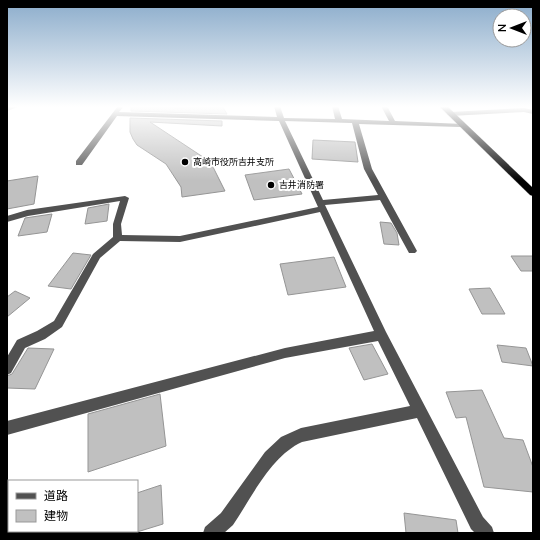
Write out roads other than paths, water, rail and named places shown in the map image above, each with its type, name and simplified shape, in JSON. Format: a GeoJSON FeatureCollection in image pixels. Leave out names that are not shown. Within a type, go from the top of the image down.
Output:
{"type":"FeatureCollection","features":[{"type":"Feature","properties":{"kind":"highway"},"geometry":{"type":"LineString","coordinates":[[468,131],[531,189]]}},
{"type":"Feature","properties":{"kind":"street"},"geometry":{"type":"LineString","coordinates":[[79,163],[102,131]]}},
{"type":"Feature","properties":{"kind":"street"},"geometry":{"type":"LineString","coordinates":[[287,131],[381,335],[477,523],[486,533]]}},
{"type":"Feature","properties":{"kind":"street"},"geometry":{"type":"LineString","coordinates":[[358,131],[368,169],[412,251]]}},
{"type":"Feature","properties":{"kind":"street"},"geometry":{"type":"LineString","coordinates":[[7,369],[21,344],[41,335],[58,324],[96,256],[118,238],[180,239],[321,206],[384,197]]}},
{"type":"Feature","properties":{"kind":"street"},"geometry":{"type":"LineString","coordinates":[[7,219],[27,213],[125,198],[117,224],[118,238]]}},
{"type":"Feature","properties":{"kind":"street"},"geometry":{"type":"LineString","coordinates":[[7,428],[286,353],[381,335]]}},
{"type":"Feature","properties":{"kind":"street"},"geometry":{"type":"LineString","coordinates":[[212,533],[227,519],[270,457],[286,442],[301,435],[420,411]]}},
{"type":"Feature","properties":{"kind":"place","name":"高崎市役所吉井支所"},"geometry":{"type":"Point","coordinates":[185,162]}},
{"type":"Feature","properties":{"kind":"place","name":"吉井消防署"},"geometry":{"type":"Point","coordinates":[271,185]}}]}
